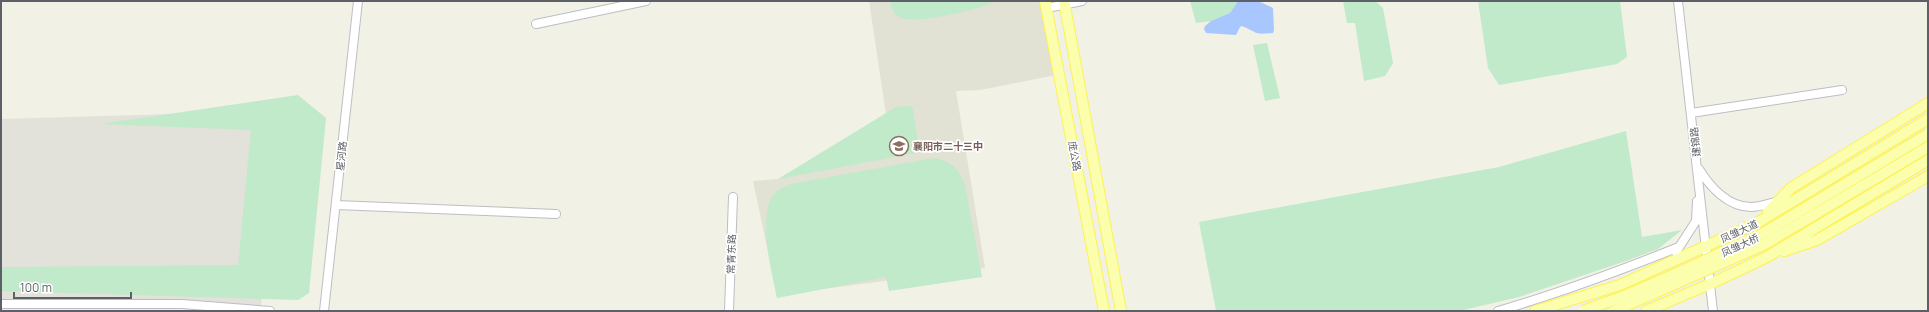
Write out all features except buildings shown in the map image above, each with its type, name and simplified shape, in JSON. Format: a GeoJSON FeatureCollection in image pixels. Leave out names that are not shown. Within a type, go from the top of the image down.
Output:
{"type":"FeatureCollection","features":[{"type":"Feature","properties":{"kind":"main road","name":"庞公路"},"geometry":{"type":"LineString","coordinates":[[1064,3],[1121,311]]}},
{"type":"Feature","properties":{"kind":"main road","name":"庞公路"},"geometry":{"type":"LineString","coordinates":[[1046,5],[1104,311]]}},
{"type":"Feature","properties":{"kind":"main road"},"geometry":{"type":"LineString","coordinates":[[1758,223],[1791,188],[1928,103]]}},
{"type":"Feature","properties":{"kind":"main road","name":"凤雏大道"},"geometry":{"type":"LineString","coordinates":[[1535,311],[1620,285],[1758,223],[1928,120]]}},
{"type":"Feature","properties":{"kind":"main road","name":"凤雏大桥"},"geometry":{"type":"LineString","coordinates":[[1583,311],[1660,281],[1762,234],[1928,134]]}},
{"type":"Feature","properties":{"kind":"main road","name":"凤雏大桥"},"geometry":{"type":"LineString","coordinates":[[1614,311],[1766,244],[1928,147]]}},
{"type":"Feature","properties":{"kind":"main road"},"geometry":{"type":"LineString","coordinates":[[1646,311],[1710,284],[1767,257],[1928,160]]}},
{"type":"Feature","properties":{"kind":"main road"},"geometry":{"type":"LineString","coordinates":[[1767,257],[1818,240],[1926,178]]}},
{"type":"Feature","properties":{"kind":"street","name":"星河路"},"geometry":{"type":"LineString","coordinates":[[324,311],[358,1]]}},
{"type":"Feature","properties":{"kind":"street"},"geometry":{"type":"LineString","coordinates":[[536,24],[646,1]]}},
{"type":"Feature","properties":{"kind":"street"},"geometry":{"type":"LineString","coordinates":[[1046,5],[1082,1]]}},
{"type":"Feature","properties":{"kind":"street","name":"建锦路"},"geometry":{"type":"LineString","coordinates":[[1678,1],[1713,311]]}},
{"type":"Feature","properties":{"kind":"street"},"geometry":{"type":"LineString","coordinates":[[1691,113],[1842,90]]}},
{"type":"Feature","properties":{"kind":"street"},"geometry":{"type":"LineString","coordinates":[[1697,167],[1705,179],[1719,194],[1737,204],[1750,207],[1779,201]]}},
{"type":"Feature","properties":{"kind":"street"},"geometry":{"type":"LineString","coordinates":[[1665,264],[1679,247],[1696,221],[1697,167]]}},
{"type":"Feature","properties":{"kind":"street","name":"常青东路"},"geometry":{"type":"LineString","coordinates":[[729,311],[733,197]]}},
{"type":"Feature","properties":{"kind":"street"},"geometry":{"type":"LineString","coordinates":[[336,205],[556,214]]}},
{"type":"Feature","properties":{"kind":"street"},"geometry":{"type":"LineString","coordinates":[[1498,311],[1553,296],[1679,247]]}},
{"type":"Feature","properties":{"kind":"street"},"geometry":{"type":"LineString","coordinates":[[1,304],[182,304],[270,311]]}},
{"type":"Feature","properties":{"kind":"shaded area","name":"襄阳市二十三中"},"geometry":{"type":"Polygon","coordinates":[[[869,1],[1044,1],[1056,75],[980,90],[956,91],[985,268],[777,295],[753,181],[779,179],[886,114],[869,1]]]}},
{"type":"Feature","properties":{"kind":"shaded area"},"geometry":{"type":"Polygon","coordinates":[[[271,111],[261,310],[1,304],[1,119],[271,111]]]}},
{"type":"Feature","properties":{"kind":"green space"},"geometry":{"type":"Polygon","coordinates":[[[890,1],[994,1],[987,5],[963,12],[933,18],[908,19],[901,18],[896,15],[892,9],[890,1]]]}},
{"type":"Feature","properties":{"kind":"green space"},"geometry":{"type":"Polygon","coordinates":[[[1190,1],[1238,1],[1230,13],[1211,21],[1196,23],[1190,1]]]}},
{"type":"Feature","properties":{"kind":"green space"},"geometry":{"type":"Polygon","coordinates":[[[1343,1],[1375,1],[1383,8],[1393,63],[1385,76],[1364,81],[1355,23],[1347,23],[1343,1]]]}},
{"type":"Feature","properties":{"kind":"green space"},"geometry":{"type":"Polygon","coordinates":[[[1478,1],[1620,1],[1627,57],[1617,64],[1499,85],[1488,68],[1478,1]]]}},
{"type":"Feature","properties":{"kind":"green space"},"geometry":{"type":"Polygon","coordinates":[[[1267,43],[1280,98],[1265,101],[1253,45],[1267,43]]]}},
{"type":"Feature","properties":{"kind":"green space"},"geometry":{"type":"Polygon","coordinates":[[[298,95],[326,118],[309,293],[298,300],[1,291],[1,267],[238,265],[251,130],[100,124],[298,95]]]}},
{"type":"Feature","properties":{"kind":"green space"},"geometry":{"type":"Polygon","coordinates":[[[912,106],[920,152],[778,179],[896,107],[912,106]]]}},
{"type":"Feature","properties":{"kind":"green space"},"geometry":{"type":"Polygon","coordinates":[[[1626,131],[1642,237],[1682,230],[1658,249],[1519,297],[1459,311],[1216,311],[1199,222],[1499,167],[1626,131]]]}},
{"type":"Feature","properties":{"kind":"green space"},"geometry":{"type":"Polygon","coordinates":[[[934,158],[946,161],[954,167],[965,185],[982,277],[889,291],[886,277],[777,298],[769,258],[766,227],[767,212],[770,200],[777,191],[791,184],[934,158]]]}},
{"type":"Feature","properties":{"kind":"water"},"geometry":{"type":"Polygon","coordinates":[[[1238,1],[1258,1],[1273,8],[1273,33],[1259,34],[1242,26],[1236,35],[1206,33],[1204,29],[1205,26],[1211,21],[1230,13],[1238,1]]]}},
{"type":"Feature","properties":{"kind":"place","name":"襄阳市二十三中"},"geometry":{"type":"Point","coordinates":[899,146]}}]}
